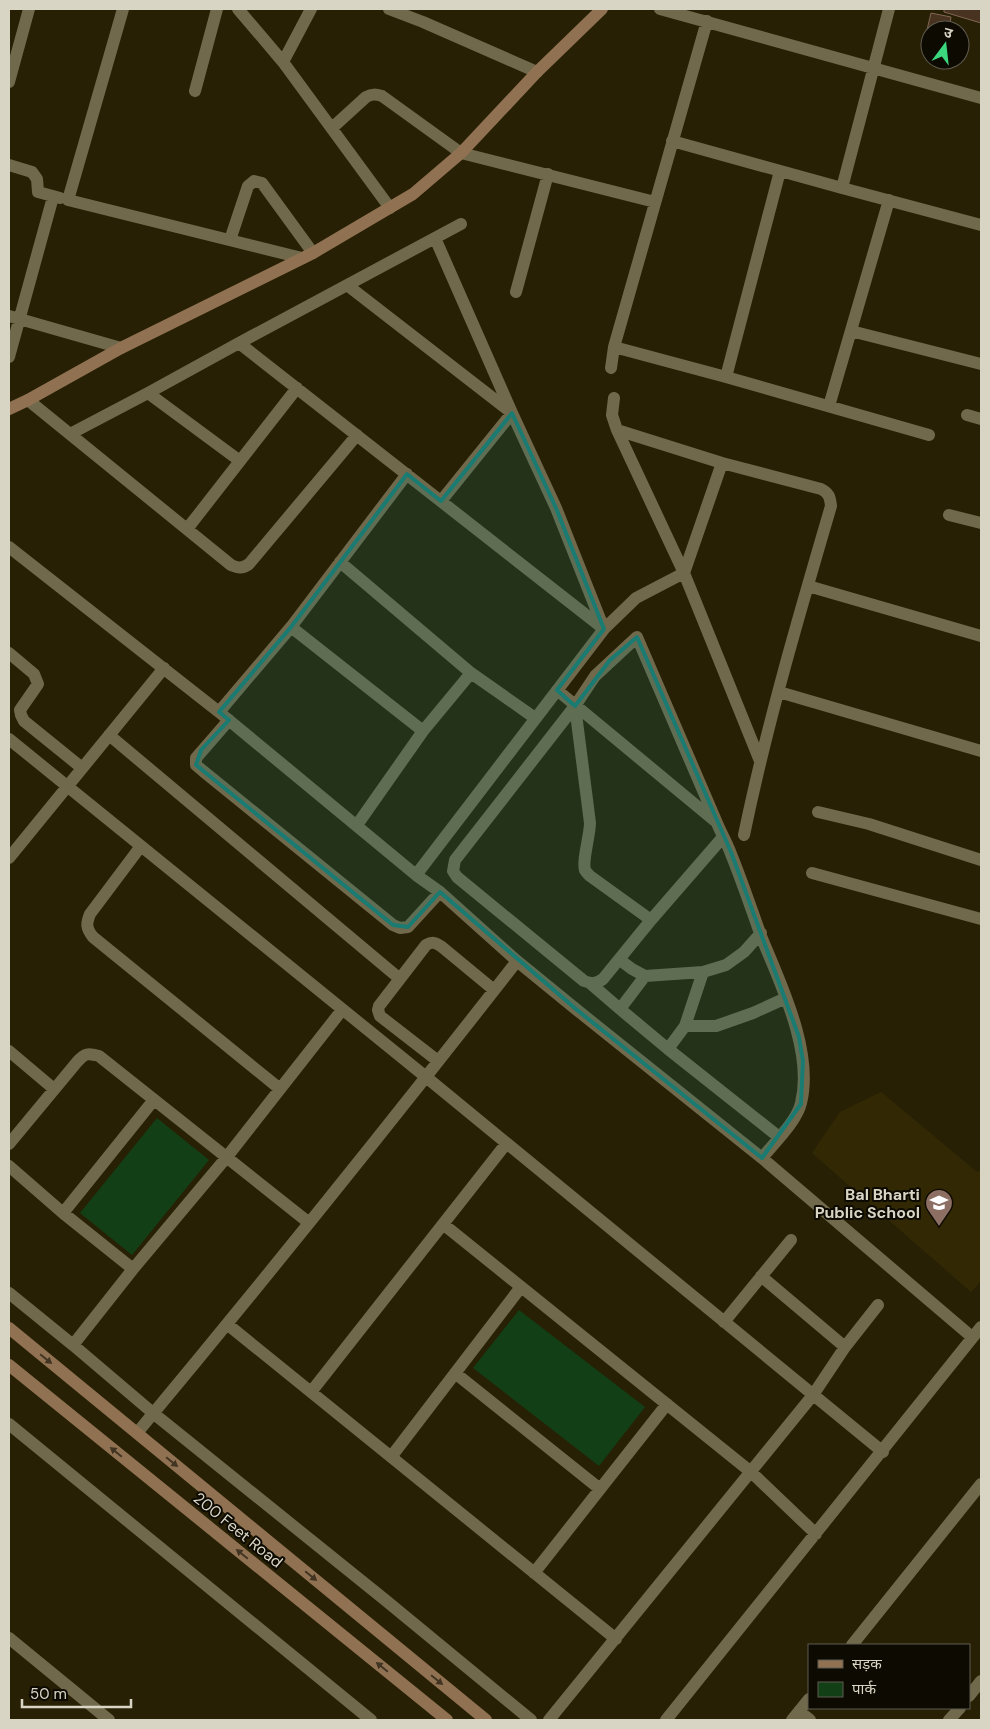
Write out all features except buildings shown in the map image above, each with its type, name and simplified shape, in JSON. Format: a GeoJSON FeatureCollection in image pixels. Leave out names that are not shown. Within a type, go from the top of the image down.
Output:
{"type":"FeatureCollection","features":[{"type":"Feature","properties":{"kind":"street"},"geometry":{"type":"LineString","coordinates":[[9,82],[12,59],[29,9]]}},
{"type":"Feature","properties":{"kind":"street"},"geometry":{"type":"LineString","coordinates":[[68,200],[123,9]]}},
{"type":"Feature","properties":{"kind":"street"},"geometry":{"type":"LineString","coordinates":[[195,91],[217,9]]}},
{"type":"Feature","properties":{"kind":"street"},"geometry":{"type":"LineString","coordinates":[[238,9],[283,62],[390,208]]}},
{"type":"Feature","properties":{"kind":"street"},"geometry":{"type":"LineString","coordinates":[[283,62],[311,9]]}},
{"type":"Feature","properties":{"kind":"street"},"geometry":{"type":"LineString","coordinates":[[389,9],[536,72]]}},
{"type":"Feature","properties":{"kind":"street"},"geometry":{"type":"LineString","coordinates":[[9,409],[121,348],[307,255],[413,194],[461,153],[536,72],[602,9]]}},
{"type":"Feature","properties":{"kind":"street"},"geometry":{"type":"LineString","coordinates":[[660,9],[981,98]]}},
{"type":"Feature","properties":{"kind":"street"},"geometry":{"type":"LineString","coordinates":[[842,188],[889,9]]}},
{"type":"Feature","properties":{"kind":"street"},"geometry":{"type":"LineString","coordinates":[[611,368],[614,347],[706,21]]}},
{"type":"Feature","properties":{"kind":"street"},"geometry":{"type":"LineString","coordinates":[[332,128],[366,97],[376,94],[382,96],[461,153],[655,202]]}},
{"type":"Feature","properties":{"kind":"street"},"geometry":{"type":"LineString","coordinates":[[672,141],[981,225]]}},
{"type":"Feature","properties":{"kind":"street"},"geometry":{"type":"LineString","coordinates":[[9,166],[32,172],[37,179],[38,192],[53,197],[230,240],[307,255]]}},
{"type":"Feature","properties":{"kind":"street"},"geometry":{"type":"LineString","coordinates":[[726,376],[780,171]]}},
{"type":"Feature","properties":{"kind":"street"},"geometry":{"type":"LineString","coordinates":[[516,292],[548,174]]}},
{"type":"Feature","properties":{"kind":"street"},"geometry":{"type":"LineString","coordinates":[[230,240],[248,186],[254,181],[259,181],[262,182],[307,255]]}},
{"type":"Feature","properties":{"kind":"street"},"geometry":{"type":"LineString","coordinates":[[9,357],[14,317],[53,197]]}},
{"type":"Feature","properties":{"kind":"street"},"geometry":{"type":"LineString","coordinates":[[829,406],[889,200]]}},
{"type":"Feature","properties":{"kind":"street"},"geometry":{"type":"LineString","coordinates":[[70,434],[461,224]]}},
{"type":"Feature","properties":{"kind":"street"},"geometry":{"type":"LineString","coordinates":[[435,238],[556,508],[604,629]]}},
{"type":"Feature","properties":{"kind":"street"},"geometry":{"type":"LineString","coordinates":[[347,285],[512,413]]}},
{"type":"Feature","properties":{"kind":"street"},"geometry":{"type":"LineString","coordinates":[[14,317],[121,348]]}},
{"type":"Feature","properties":{"kind":"street"},"geometry":{"type":"LineString","coordinates":[[851,331],[981,364]]}},
{"type":"Feature","properties":{"kind":"street"},"geometry":{"type":"LineString","coordinates":[[239,342],[604,629]]}},
{"type":"Feature","properties":{"kind":"street"},"geometry":{"type":"LineString","coordinates":[[614,347],[726,376],[929,434]]}},
{"type":"Feature","properties":{"kind":"street"},"geometry":{"type":"LineString","coordinates":[[187,529],[296,388]]}},
{"type":"Feature","properties":{"kind":"street"},"geometry":{"type":"LineString","coordinates":[[148,393],[240,461]]}},
{"type":"Feature","properties":{"kind":"street"},"geometry":{"type":"LineString","coordinates":[[614,398],[612,415],[617,430],[684,573],[760,760]]}},
{"type":"Feature","properties":{"kind":"street"},"geometry":{"type":"LineString","coordinates":[[28,400],[237,568],[244,568],[249,564],[356,434]]}},
{"type":"Feature","properties":{"kind":"street"},"geometry":{"type":"LineString","coordinates":[[441,501],[512,413]]}},
{"type":"Feature","properties":{"kind":"street"},"geometry":{"type":"LineString","coordinates":[[967,415],[981,419]]}},
{"type":"Feature","properties":{"kind":"street"},"geometry":{"type":"LineString","coordinates":[[617,430],[722,464],[821,489],[827,492],[830,498],[831,506],[760,760],[744,835]]}},
{"type":"Feature","properties":{"kind":"street"},"geometry":{"type":"LineString","coordinates":[[416,875],[604,629],[636,598],[684,573],[722,464]]}},
{"type":"Feature","properties":{"kind":"street"},"geometry":{"type":"LineString","coordinates":[[407,474],[224,716],[196,758],[196,765],[393,925],[400,928],[408,927],[440,892]]}},
{"type":"Feature","properties":{"kind":"street"},"geometry":{"type":"LineString","coordinates":[[949,515],[981,523]]}},
{"type":"Feature","properties":{"kind":"street"},"geometry":{"type":"LineString","coordinates":[[9,547],[224,716],[416,875],[440,892],[517,961],[762,1158],[972,1337]]}},
{"type":"Feature","properties":{"kind":"street"},"geometry":{"type":"LineString","coordinates":[[340,562],[471,672],[535,718]]}},
{"type":"Feature","properties":{"kind":"street"},"geometry":{"type":"LineString","coordinates":[[808,586],[981,636]]}},
{"type":"Feature","properties":{"kind":"street"},"geometry":{"type":"LineString","coordinates":[[291,627],[424,731]]}},
{"type":"Feature","properties":{"kind":"street"},"geometry":{"type":"LineString","coordinates":[[762,1158],[779,1137],[792,1120],[801,1104],[803,1061],[799,1037],[730,852],[636,637],[595,676],[575,706],[455,860],[453,871],[457,877],[584,981],[591,984],[620,1010],[779,1137]]}},
{"type":"Feature","properties":{"kind":"street"},"geometry":{"type":"LineString","coordinates":[[9,654],[34,674],[38,684],[20,710],[24,721],[82,768]]}},
{"type":"Feature","properties":{"kind":"street"},"geometry":{"type":"LineString","coordinates":[[9,858],[164,668]]}},
{"type":"Feature","properties":{"kind":"street"},"geometry":{"type":"LineString","coordinates":[[357,825],[424,731],[471,672]]}},
{"type":"Feature","properties":{"kind":"street"},"geometry":{"type":"LineString","coordinates":[[557,690],[716,823]]}},
{"type":"Feature","properties":{"kind":"street"},"geometry":{"type":"LineString","coordinates":[[779,692],[981,751]]}},
{"type":"Feature","properties":{"kind":"street"},"geometry":{"type":"LineString","coordinates":[[575,706],[590,831],[585,861],[586,872],[651,920]]}},
{"type":"Feature","properties":{"kind":"street"},"geometry":{"type":"LineString","coordinates":[[109,735],[400,979]]}},
{"type":"Feature","properties":{"kind":"street"},"geometry":{"type":"LineString","coordinates":[[9,739],[426,1077],[883,1452]]}},
{"type":"Feature","properties":{"kind":"street"},"geometry":{"type":"LineString","coordinates":[[818,812],[869,824],[981,860]]}},
{"type":"Feature","properties":{"kind":"street"},"geometry":{"type":"LineString","coordinates":[[591,984],[604,979],[651,920],[723,837]]}},
{"type":"Feature","properties":{"kind":"street"},"geometry":{"type":"LineString","coordinates":[[141,846],[90,914],[86,924],[88,931],[280,1090]]}},
{"type":"Feature","properties":{"kind":"street"},"geometry":{"type":"LineString","coordinates":[[812,873],[981,919]]}},
{"type":"Feature","properties":{"kind":"street"},"geometry":{"type":"LineString","coordinates":[[620,960],[646,976],[703,972],[726,965],[744,952],[761,934]]}},
{"type":"Feature","properties":{"kind":"street"},"geometry":{"type":"LineString","coordinates":[[438,1061],[380,1016],[378,1010],[379,1006],[426,945],[436,943],[494,990]]}},
{"type":"Feature","properties":{"kind":"street"},"geometry":{"type":"LineString","coordinates":[[137,1433],[426,1077],[517,961]]}},
{"type":"Feature","properties":{"kind":"street"},"geometry":{"type":"LineString","coordinates":[[668,1049],[685,1026],[703,972]]}},
{"type":"Feature","properties":{"kind":"street"},"geometry":{"type":"LineString","coordinates":[[620,1010],[646,976]]}},
{"type":"Feature","properties":{"kind":"street"},"geometry":{"type":"LineString","coordinates":[[685,1026],[716,1026],[753,1013],[786,998]]}},
{"type":"Feature","properties":{"kind":"street"},"geometry":{"type":"LineString","coordinates":[[74,1345],[226,1158],[342,1010]]}},
{"type":"Feature","properties":{"kind":"street"},"geometry":{"type":"LineString","coordinates":[[9,1052],[54,1089]]}},
{"type":"Feature","properties":{"kind":"street"},"geometry":{"type":"LineString","coordinates":[[9,1144],[83,1056],[89,1054],[99,1056],[308,1222]]}},
{"type":"Feature","properties":{"kind":"street"},"geometry":{"type":"LineString","coordinates":[[63,1213],[154,1101]]}},
{"type":"Feature","properties":{"kind":"street"},"geometry":{"type":"LineString","coordinates":[[311,1392],[506,1144]]}},
{"type":"Feature","properties":{"kind":"street"},"geometry":{"type":"LineString","coordinates":[[9,1166],[63,1213],[134,1269]]}},
{"type":"Feature","properties":{"kind":"street"},"geometry":{"type":"LineString","coordinates":[[443,1224],[751,1472],[816,1534]]}},
{"type":"Feature","properties":{"kind":"street"},"geometry":{"type":"LineString","coordinates":[[724,1322],[791,1240]]}},
{"type":"Feature","properties":{"kind":"street"},"geometry":{"type":"LineString","coordinates":[[761,1276],[845,1347]]}},
{"type":"Feature","properties":{"kind":"street"},"geometry":{"type":"LineString","coordinates":[[391,1457],[521,1287]]}},
{"type":"Feature","properties":{"kind":"street"},"geometry":{"type":"LineString","coordinates":[[9,1293],[74,1345],[153,1413],[531,1720]]}},
{"type":"Feature","properties":{"kind":"street"},"geometry":{"type":"LineString","coordinates":[[549,1720],[813,1395],[845,1347],[878,1305]]}},
{"type":"Feature","properties":{"kind":"street"},"geometry":{"type":"LineString","coordinates":[[227,1324],[616,1639]]}},
{"type":"Feature","properties":{"kind":"street"},"geometry":{"type":"LineString","coordinates":[[666,1720],[883,1452],[981,1327]]}},
{"type":"Feature","properties":{"kind":"street"},"geometry":{"type":"LineString","coordinates":[[9,1328],[486,1720]]}},
{"type":"Feature","properties":{"kind":"street","name":"200 Feet Road"},"geometry":{"type":"LineString","coordinates":[[9,1365],[447,1720]]}},
{"type":"Feature","properties":{"kind":"street"},"geometry":{"type":"LineString","coordinates":[[455,1373],[600,1489]]}},
{"type":"Feature","properties":{"kind":"street"},"geometry":{"type":"LineString","coordinates":[[534,1573],[667,1404]]}},
{"type":"Feature","properties":{"kind":"street"},"geometry":{"type":"LineString","coordinates":[[9,1424],[371,1720]]}},
{"type":"Feature","properties":{"kind":"street"},"geometry":{"type":"LineString","coordinates":[[853,1644],[981,1484]]}},
{"type":"Feature","properties":{"kind":"street"},"geometry":{"type":"LineString","coordinates":[[9,1638],[109,1720]]}},
{"type":"Feature","properties":{"kind":"street"},"geometry":{"type":"LineString","coordinates":[[970,1695],[981,1681]]}},
{"type":"Feature","properties":{"kind":"street"},"geometry":{"type":"LineString","coordinates":[[808,1700],[795,1716],[810,1720]]}},
{"type":"Feature","properties":{"kind":"street"},"geometry":{"type":"LineString","coordinates":[[949,1720],[959,1709]]}},
{"type":"Feature","properties":{"kind":"highlighted area"},"geometry":{"type":"Polygon","coordinates":[[[512,413],[556,508],[604,629],[557,690],[575,706],[610,660],[637,637],[731,852],[799,1037],[803,1061],[801,1104],[762,1158],[577,1010],[440,892],[408,927],[393,925],[196,765],[201,750],[229,720],[219,712],[291,627],[407,474],[441,501],[512,413]]]}},
{"type":"Feature","properties":{"kind":"shaded area","name":"Bal Bharti Public School"},"geometry":{"type":"Polygon","coordinates":[[[881,1092],[977,1172],[981,1170],[981,1281],[971,1292],[812,1153],[840,1112],[881,1092]]]}},
{"type":"Feature","properties":{"kind":"green space"},"geometry":{"type":"Polygon","coordinates":[[[157,1118],[209,1160],[132,1255],[80,1213],[157,1118]]]}},
{"type":"Feature","properties":{"kind":"green space"},"geometry":{"type":"Polygon","coordinates":[[[519,1310],[645,1407],[599,1466],[473,1368],[519,1310]]]}},
{"type":"Feature","properties":{"kind":"place","name":"Bal Bharti Public School"},"geometry":{"type":"Point","coordinates":[939,1227]}}]}
